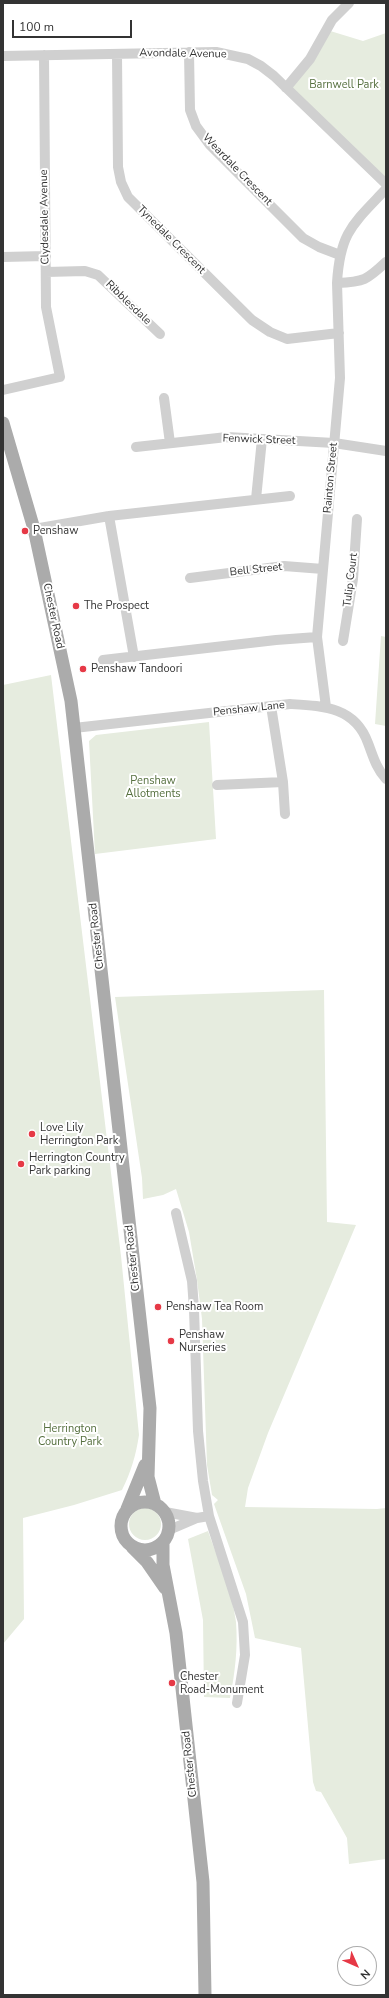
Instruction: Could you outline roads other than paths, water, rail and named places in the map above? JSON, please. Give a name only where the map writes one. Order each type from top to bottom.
[{"type":"main road","name":"Chester Road","points":[[3,423],[34,529],[71,702],[150,1408],[148,1456],[150,1486],[160,1508]]},
{"type":"main road","name":"Chester Road","points":[[127,1510],[148,1456]]},
{"type":"main road","points":[[163,1542],[152,1549],[141,1550],[132,1547],[124,1539],[121,1528],[121,1520],[127,1510],[142,1502],[160,1508],[169,1520],[169,1530],[163,1542],[163,1565],[167,1591]]},
{"type":"main road","name":"Chester Road","points":[[132,1547],[146,1562],[167,1591],[176,1633],[203,1882],[205,1995]]},
{"type":"street","points":[[286,88],[310,59],[332,20],[344,5]]},
{"type":"street","name":"Weardale Crescent","points":[[189,52],[190,110],[196,126],[210,145],[303,238],[319,247],[340,254]]},
{"type":"street","name":"Avondale Avenue","points":[[3,56],[216,52],[248,59],[261,66],[286,88],[386,184]]},
{"type":"street","name":"Tynedale Crescent","points":[[117,54],[118,167],[121,182],[128,197],[252,320],[270,332],[287,338],[339,333]]},
{"type":"street","name":"Clydesdale Avenue","points":[[3,390],[60,377],[46,308],[44,55]]},
{"type":"street","name":"Rainton Street","points":[[326,707],[317,637],[340,378],[337,283],[340,254],[349,230],[386,189]]},
{"type":"street","points":[[3,257],[46,256]]},
{"type":"street","points":[[337,283],[364,280],[386,262]]},
{"type":"street","name":"Ribblesdale","points":[[46,272],[85,271],[98,275],[160,334]]},
{"type":"street","points":[[164,398],[170,443]]},
{"type":"street","name":"Fenwick Street","points":[[136,447],[227,437],[334,443],[386,451]]},
{"type":"street","points":[[256,500],[262,439]]},
{"type":"street","points":[[34,529],[109,516],[290,496]]},
{"type":"street","points":[[109,516],[134,657]]},
{"type":"street","name":"Tulip Court","points":[[343,641],[353,579],[357,519]]},
{"type":"street","name":"Bell Street","points":[[190,578],[284,566],[323,574]]},
{"type":"street","points":[[103,660],[276,640],[317,637]]},
{"type":"street","name":"Penshaw Lane","points":[[74,728],[290,704],[326,707],[346,714],[356,721],[362,728],[377,767],[386,778]]},
{"type":"street","points":[[270,706],[283,782],[285,814]]},
{"type":"street","points":[[217,785],[283,782]]},
{"type":"street","points":[[176,1213],[192,1281],[196,1333],[199,1456],[209,1516],[243,1622],[245,1662],[237,1703]]},
{"type":"street","points":[[160,1508],[197,1518]]},
{"type":"street","points":[[169,1530],[197,1518],[209,1516]]},
{"type":"place","name":"Penshaw","points":[[25,531]]},
{"type":"place","name":"The Prospect","points":[[76,606]]},
{"type":"place","name":"Penshaw Tandoori","points":[[83,669]]},
{"type":"place","name":"Love Lily Herrington Park","points":[[32,1134]]},
{"type":"place","name":"Herrington Country Park parking","points":[[21,1164]]},
{"type":"place","name":"Penshaw Tea Room","points":[[158,1307]]},
{"type":"place","name":"Penshaw Nurseries","points":[[171,1341]]},
{"type":"place","name":"Chester Road-Monument","points":[[172,1683]]},
{"type":"park label","name":"Barnwell Park","points":[[344,85]]},
{"type":"park label","name":"Penshaw Allotments","points":[[153,787]]},
{"type":"park label","name":"Herrington Country Park","points":[[70,1435]]}]
